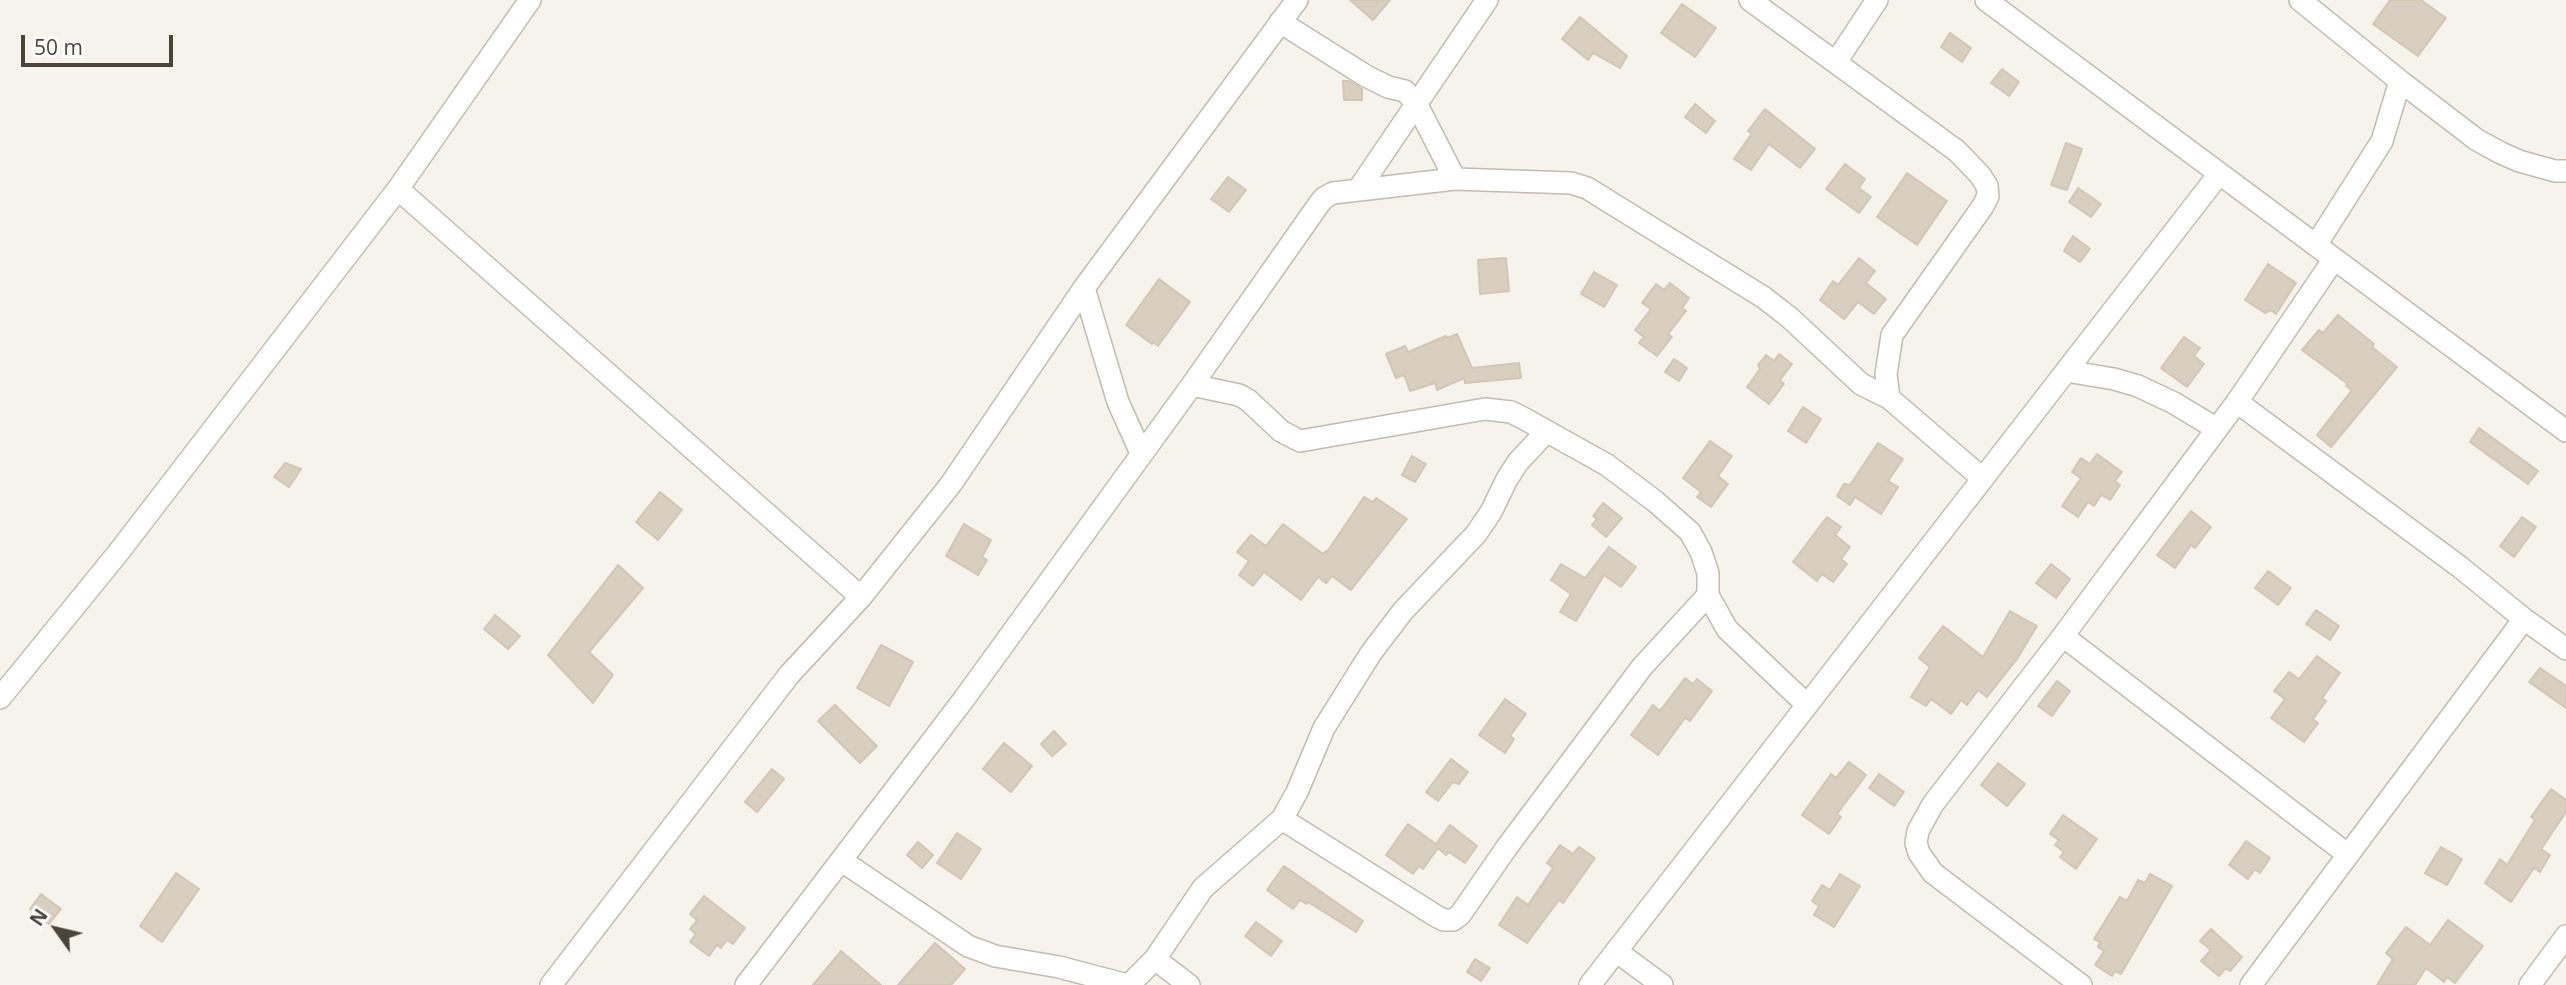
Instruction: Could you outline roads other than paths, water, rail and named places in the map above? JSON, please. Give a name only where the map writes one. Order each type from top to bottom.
[{"type":"street","points":[[0,698],[118,553],[398,189],[530,0]]},
{"type":"street","points":[[551,985],[789,675],[861,597],[951,484],[1084,288],[1297,0]]},
{"type":"street","points":[[1358,190],[1487,0]]},
{"type":"street","points":[[1750,0],[1957,151],[1980,174],[1987,186],[1988,196],[1983,206],[1892,335],[1885,374],[1889,398]]},
{"type":"street","points":[[1836,62],[1877,0]]},
{"type":"street","points":[[1986,0],[2566,431]]},
{"type":"street","points":[[2300,0],[2325,8],[2400,81],[2477,140],[2501,153],[2540,167],[2566,171]]},
{"type":"street","points":[[1280,22],[1366,76],[1405,91],[1416,103],[1455,179]]},
{"type":"street","points":[[2316,245],[2379,148],[2400,81]]},
{"type":"street","points":[[1590,985],[2219,174]]},
{"type":"street","points":[[746,985],[972,688],[1324,198],[1333,193],[1455,179],[1571,183],[1587,188],[1763,297],[1789,317],[1861,384],[1889,398],[1982,478]]},
{"type":"street","points":[[398,189],[861,597]]},
{"type":"street","points":[[2081,985],[1933,873],[1925,864],[1916,843],[1922,820],[2237,402],[2334,259]]},
{"type":"street","points":[[1084,288],[1118,402],[1141,453]]},
{"type":"street","points":[[2066,371],[2138,386],[2174,403],[2217,429]]},
{"type":"street","points":[[1192,385],[1248,400],[1281,431],[1300,441],[1485,408],[1511,412],[1570,442],[1607,465],[1690,532],[1708,573],[1708,595],[1727,629],[1806,704]]},
{"type":"street","points":[[2237,402],[2566,649]]},
{"type":"street","points":[[842,861],[968,946],[995,956],[1048,965],[1128,985],[1155,959],[1203,888],[1282,820],[1324,728],[1371,653],[1404,611],[1476,534],[1518,462],[1546,432]]},
{"type":"street","points":[[1282,820],[1436,916],[1453,920],[1460,915],[1507,847],[1642,667],[1708,595]]},
{"type":"street","points":[[2251,985],[2524,619]]},
{"type":"street","points":[[2063,636],[2347,855]]},
{"type":"street","points":[[2530,985],[2566,936]]},
{"type":"street","points":[[1616,951],[1662,985]]},
{"type":"street","points":[[1155,959],[1189,985]]}]
